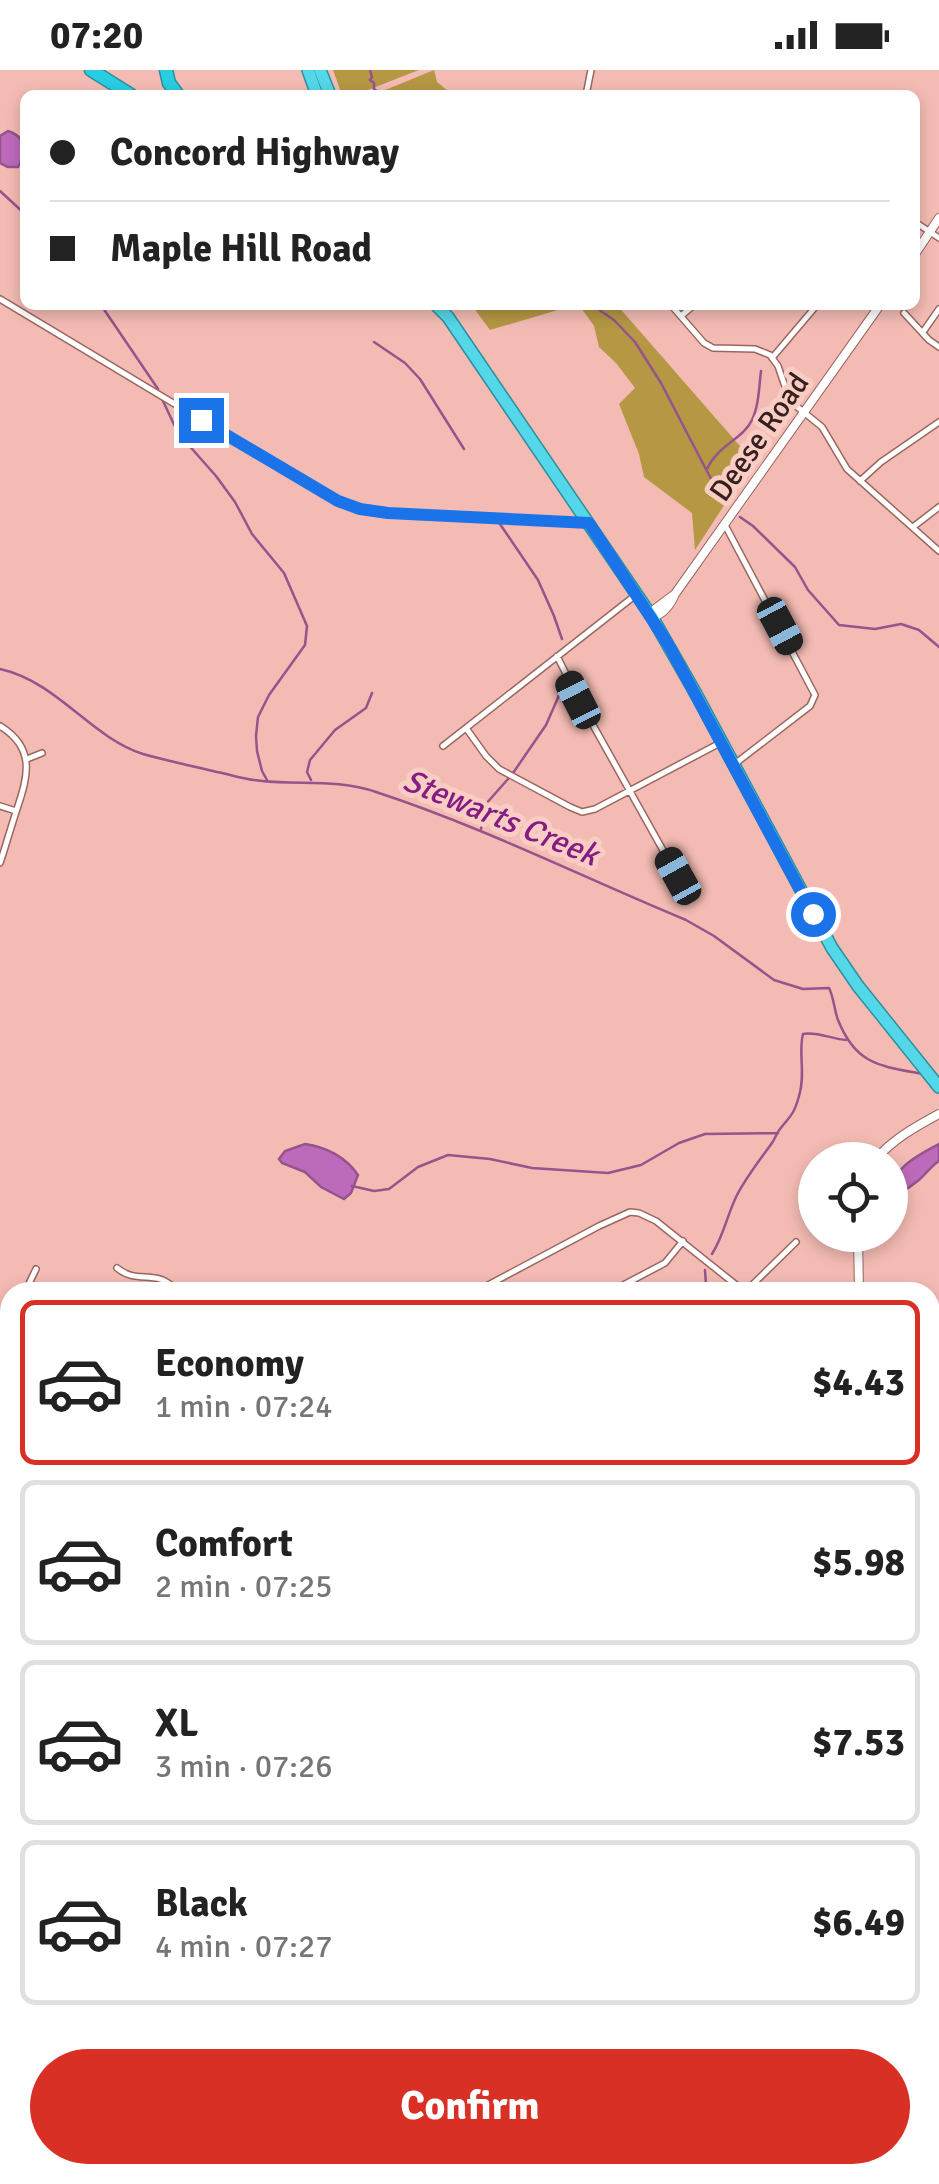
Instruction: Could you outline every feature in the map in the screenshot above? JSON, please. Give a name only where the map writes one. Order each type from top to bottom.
[{"type":"highway","points":[[92,70],[123,90]]},
{"type":"highway","points":[[448,311],[652,617],[832,948],[939,1086]]},
{"type":"street","points":[[920,247],[939,218]]},
{"type":"street","points":[[920,226],[939,238]]},
{"type":"street","points":[[0,298],[350,506],[388,513],[589,523]]},
{"type":"street","points":[[922,332],[939,309]]},
{"type":"street","points":[[676,310],[704,343],[714,348],[755,349],[772,358],[790,400],[822,427],[847,469],[939,550]]},
{"type":"street","points":[[681,316],[688,310]]},
{"type":"street","points":[[772,358],[813,310]]},
{"type":"street","name":"Deese Road","points":[[652,617],[659,616],[672,601],[876,310]]},
{"type":"street","points":[[904,313],[939,347]]},
{"type":"street","points":[[860,480],[939,422]]},
{"type":"street","points":[[913,527],[939,507]]},
{"type":"street","points":[[724,525],[815,695],[810,706],[733,765]]},
{"type":"street","points":[[443,746],[637,594]]},
{"type":"street","points":[[556,656],[688,895]]},
{"type":"street","points":[[0,726],[14,737],[27,759],[24,787],[0,862]]},
{"type":"street","points":[[466,728],[499,769],[586,812],[721,742]]},
{"type":"street","points":[[27,759],[42,753]]},
{"type":"street","points":[[0,806],[16,811]]},
{"type":"street","points":[[895,1142],[939,1114]]},
{"type":"street","points":[[494,1282],[630,1212],[656,1220],[733,1282]]},
{"type":"street","points":[[629,1282],[665,1263],[683,1240]]},
{"type":"street","points":[[755,1282],[796,1242]]},
{"type":"street","points":[[858,1252],[858,1282]]},
{"type":"street","points":[[117,1268],[128,1276],[167,1282]]},
{"type":"street","points":[[30,1282],[36,1270]]},
{"type":"shaded area","points":[[333,70],[419,70],[368,90],[340,90]]},
{"type":"shaded area","points":[[434,70],[437,82],[447,90],[385,90]]},
{"type":"shaded area","points":[[8,131],[18,137],[18,167],[0,163],[0,136]]},
{"type":"shaded area","points":[[476,310],[558,310],[490,330]]},
{"type":"shaded area","points":[[583,310],[621,310],[753,461],[695,550],[692,513],[644,477],[619,404],[635,388],[599,347],[594,326]]},
{"type":"shaded area","points":[[305,1144],[335,1154],[358,1175],[351,1193],[344,1199],[279,1159],[285,1151]]},
{"type":"shaded area","points":[[939,1144],[939,1161],[908,1188],[908,1164]]},
{"type":"waterway","points":[[370,70],[375,90]]},
{"type":"waterway","points":[[0,191],[20,209]]},
{"type":"waterway","points":[[104,310],[158,389]]},
{"type":"waterway","points":[[599,310],[635,342],[726,503]]},
{"type":"waterway","points":[[374,342],[405,363],[420,379],[464,449]]},
{"type":"waterway","points":[[707,469],[752,420],[761,371]]},
{"type":"waterway","points":[[163,401],[178,433],[216,476],[252,534],[284,573],[307,626],[305,645],[258,717],[257,751],[267,780]]},
{"type":"waterway","points":[[740,517],[795,567],[808,590],[839,625],[875,629],[901,624],[919,630],[939,647]]},
{"type":"waterway","points":[[500,524],[538,580],[562,639]]},
{"type":"waterway","name":"Stewarts Creek","points":[[0,669],[39,685],[106,735],[143,754],[251,780],[334,784],[376,792],[494,837],[686,920],[774,980],[803,989],[829,988],[845,1035],[861,1055],[882,1065],[923,1074]]},
{"type":"waterway","points":[[513,773],[546,725],[564,684]]},
{"type":"waterway","points":[[311,780],[307,772],[310,760],[335,730],[366,708],[372,693]]},
{"type":"waterway","points":[[481,829],[485,805],[508,779]]},
{"type":"waterway","points":[[712,1254],[741,1188],[795,1107],[802,1080],[803,1034],[846,1040]]},
{"type":"waterway","points":[[352,1186],[374,1191],[389,1189],[418,1167],[448,1155],[532,1168],[608,1173],[641,1165],[679,1143],[705,1134],[778,1133]]},
{"type":"waterway","points":[[705,1270],[706,1282]]},
{"type":"route","points":[[201,420],[326,495],[360,509],[589,523],[668,644],[813,914]]}]
